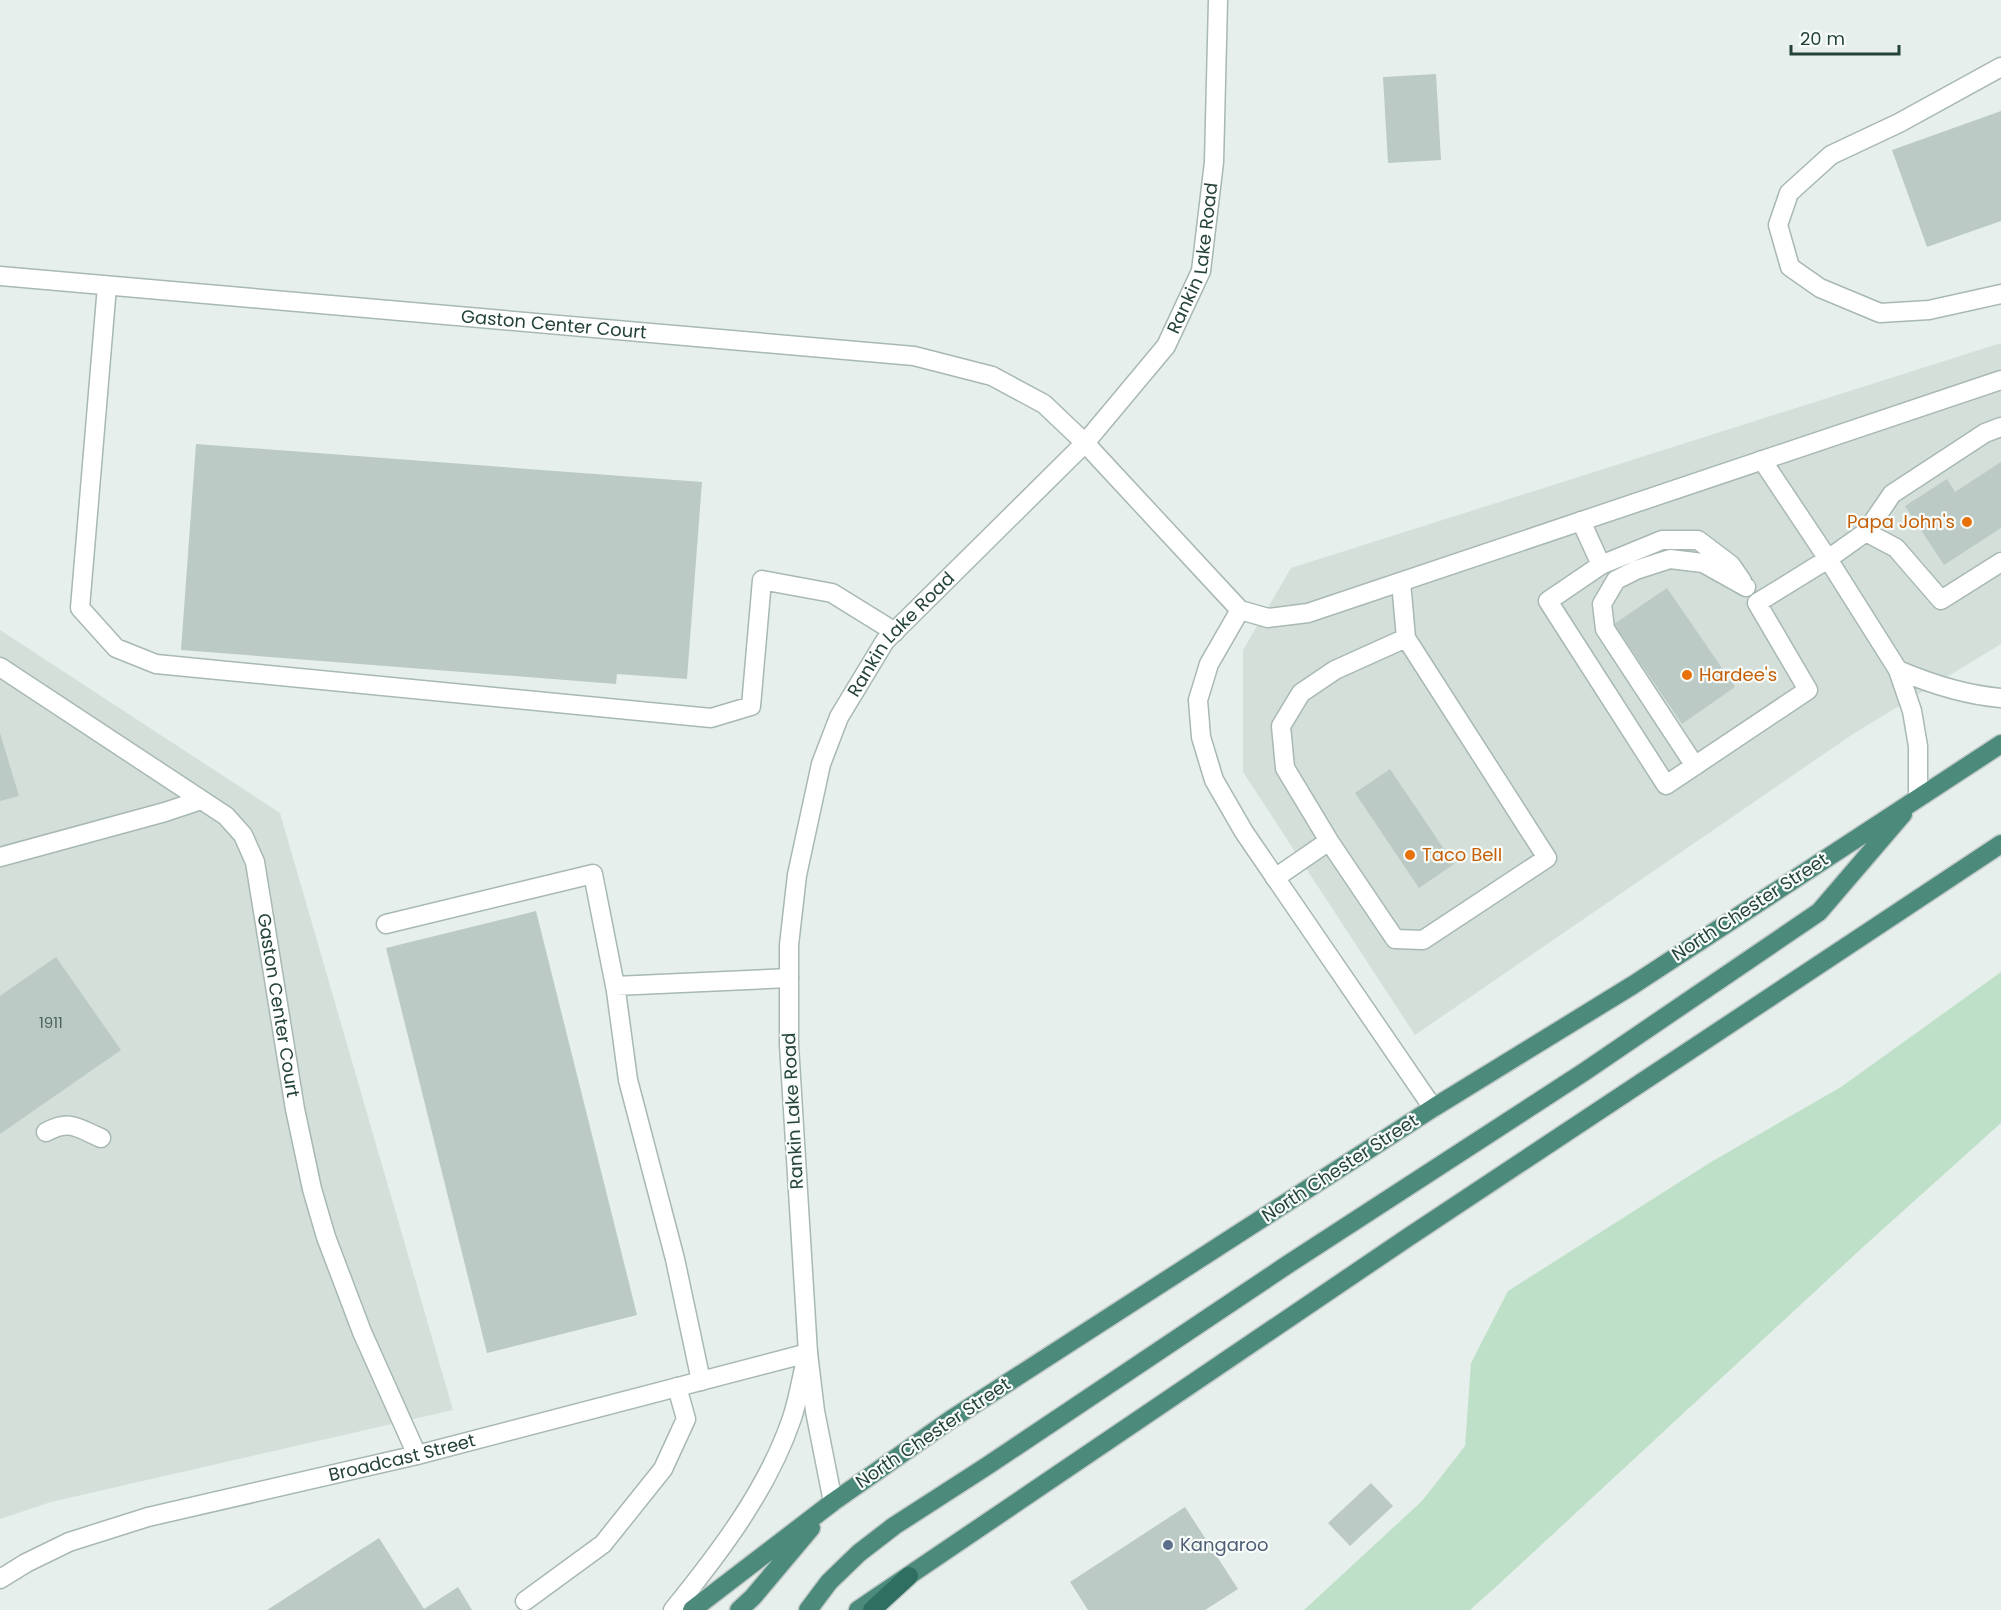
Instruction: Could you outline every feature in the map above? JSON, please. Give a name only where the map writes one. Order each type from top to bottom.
[{"type":"highway","name":"North Chester Street","points":[[692,1610],[833,1502],[950,1420],[1433,1108],[1633,984],[2001,744]]},
{"type":"highway","points":[[808,1610],[859,1553],[894,1526],[1584,1072],[1819,912],[1918,797]]},
{"type":"highway","points":[[858,1610],[1388,1251],[2001,844]]},
{"type":"highway","points":[[739,1610],[753,1597],[833,1502]]},
{"type":"highway","points":[[872,1610],[909,1576]]},
{"type":"street","name":"Rankin Lake Road","points":[[833,1502],[815,1411],[808,1353],[789,1045],[789,945],[797,875],[821,764],[839,717],[885,641],[1085,443],[1166,346],[1201,271],[1214,162],[1218,0]]},
{"type":"street","points":[[2001,67],[1899,123],[1831,155],[1789,193],[1778,225],[1790,267],[1820,288],[1880,314],[1929,310],[2001,294]]},
{"type":"street","name":"Gaston Center Court","points":[[0,276],[914,356],[992,376],[1044,404],[1085,443],[1240,610]]},
{"type":"street","points":[[107,286],[80,608],[116,648],[156,664],[711,718],[751,706],[762,580],[832,593],[895,632]]},
{"type":"street","points":[[1433,1108],[1244,832],[1214,780],[1201,737],[1198,700],[1209,664],[1240,610],[1268,618],[1308,613],[2001,380]]},
{"type":"street","points":[[1757,603],[1828,559],[1866,532],[1892,494],[1985,433],[2001,427]]},
{"type":"street","points":[[1762,460],[1898,670],[1912,711],[1918,746],[1918,797]]},
{"type":"street","points":[[1581,521],[1601,565]]},
{"type":"street","points":[[1866,532],[1896,548],[1941,600],[2001,562]]},
{"type":"street","points":[[1662,540],[1698,540],[1731,565],[1746,587],[1808,690],[1666,785],[1548,601],[1601,565],[1662,540]]},
{"type":"street","points":[[1695,766],[1605,629],[1602,604],[1616,580],[1636,570],[1670,559],[1703,563],[1746,587]]},
{"type":"street","points":[[1401,582],[1406,638],[1547,858],[1423,940],[1395,939],[1329,841],[1285,768],[1281,726],[1301,693],[1335,670],[1406,638]]},
{"type":"street","name":"Gaston Center Court","points":[[0,667],[226,816],[243,835],[255,861],[295,1109],[312,1189],[326,1237],[363,1332],[417,1455]]},
{"type":"street","points":[[1898,670],[1930,683],[1983,697],[2001,698]]},
{"type":"street","points":[[0,857],[201,800]]},
{"type":"street","points":[[1275,878],[1329,841]]},
{"type":"street","points":[[386,924],[593,874],[615,986],[628,1080],[675,1259],[701,1381]]},
{"type":"street","points":[[615,986],[789,978]]},
{"type":"street","points":[[46,1132],[59,1125],[69,1125],[101,1138]]},
{"type":"street","name":"Rankin Lake Road","points":[[673,1610],[718,1553],[767,1475],[792,1418],[808,1353]]},
{"type":"street","name":"Broadcast Street","points":[[0,1579],[26,1563],[69,1542],[147,1517],[417,1455],[808,1353]]},
{"type":"street","points":[[523,1607],[603,1544],[663,1469],[686,1419],[677,1387]]},
{"type":"shaded area","points":[[2001,343],[2001,644],[1853,734],[1415,1035],[1243,772],[1243,650],[1291,568]]},
{"type":"shaded area","points":[[0,630],[280,813],[453,1410],[51,1502],[0,1519]]},
{"type":"green space","points":[[2001,972],[2001,1123],[1863,1247],[1498,1585],[1470,1610],[1304,1610],[1422,1501],[1465,1446],[1471,1363],[1508,1291],[1711,1162],[1841,1087]]},
{"type":"building","points":[[1436,74],[1441,160],[1388,163],[1383,77]]},
{"type":"building","points":[[2001,111],[2001,221],[1927,247],[1892,150]]},
{"type":"building","points":[[196,444],[702,482],[687,679],[617,674],[616,684],[181,650]]},
{"type":"building","points":[[2001,462],[2001,528],[1944,565],[1905,506],[1947,479],[1955,492]]},
{"type":"building","points":[[1667,588],[1735,687],[1682,724],[1614,624]]},
{"type":"building","points":[[0,733],[19,796],[0,801]]},
{"type":"building","points":[[1390,769],[1454,864],[1419,888],[1355,793]]},
{"type":"building","points":[[536,911],[637,1315],[487,1353],[386,948]]},
{"type":"building","points":[[56,957],[121,1050],[0,1134],[0,996]]},
{"type":"building","points":[[1371,1483],[1393,1506],[1350,1546],[1328,1523]]},
{"type":"building","name":"Kangaroo","points":[[1185,1507],[1238,1589],[1205,1610],[1088,1610],[1070,1582]]},
{"type":"building","points":[[379,1538],[424,1609],[458,1587],[472,1610],[267,1610]]},
{"type":"place","name":"Papa John's","points":[[1967,522]]},
{"type":"place","name":"Hardee's","points":[[1687,675]]},
{"type":"place","name":"Taco Bell","points":[[1410,855]]},
{"type":"place","name":"Kangaroo","points":[[1168,1545]]}]
